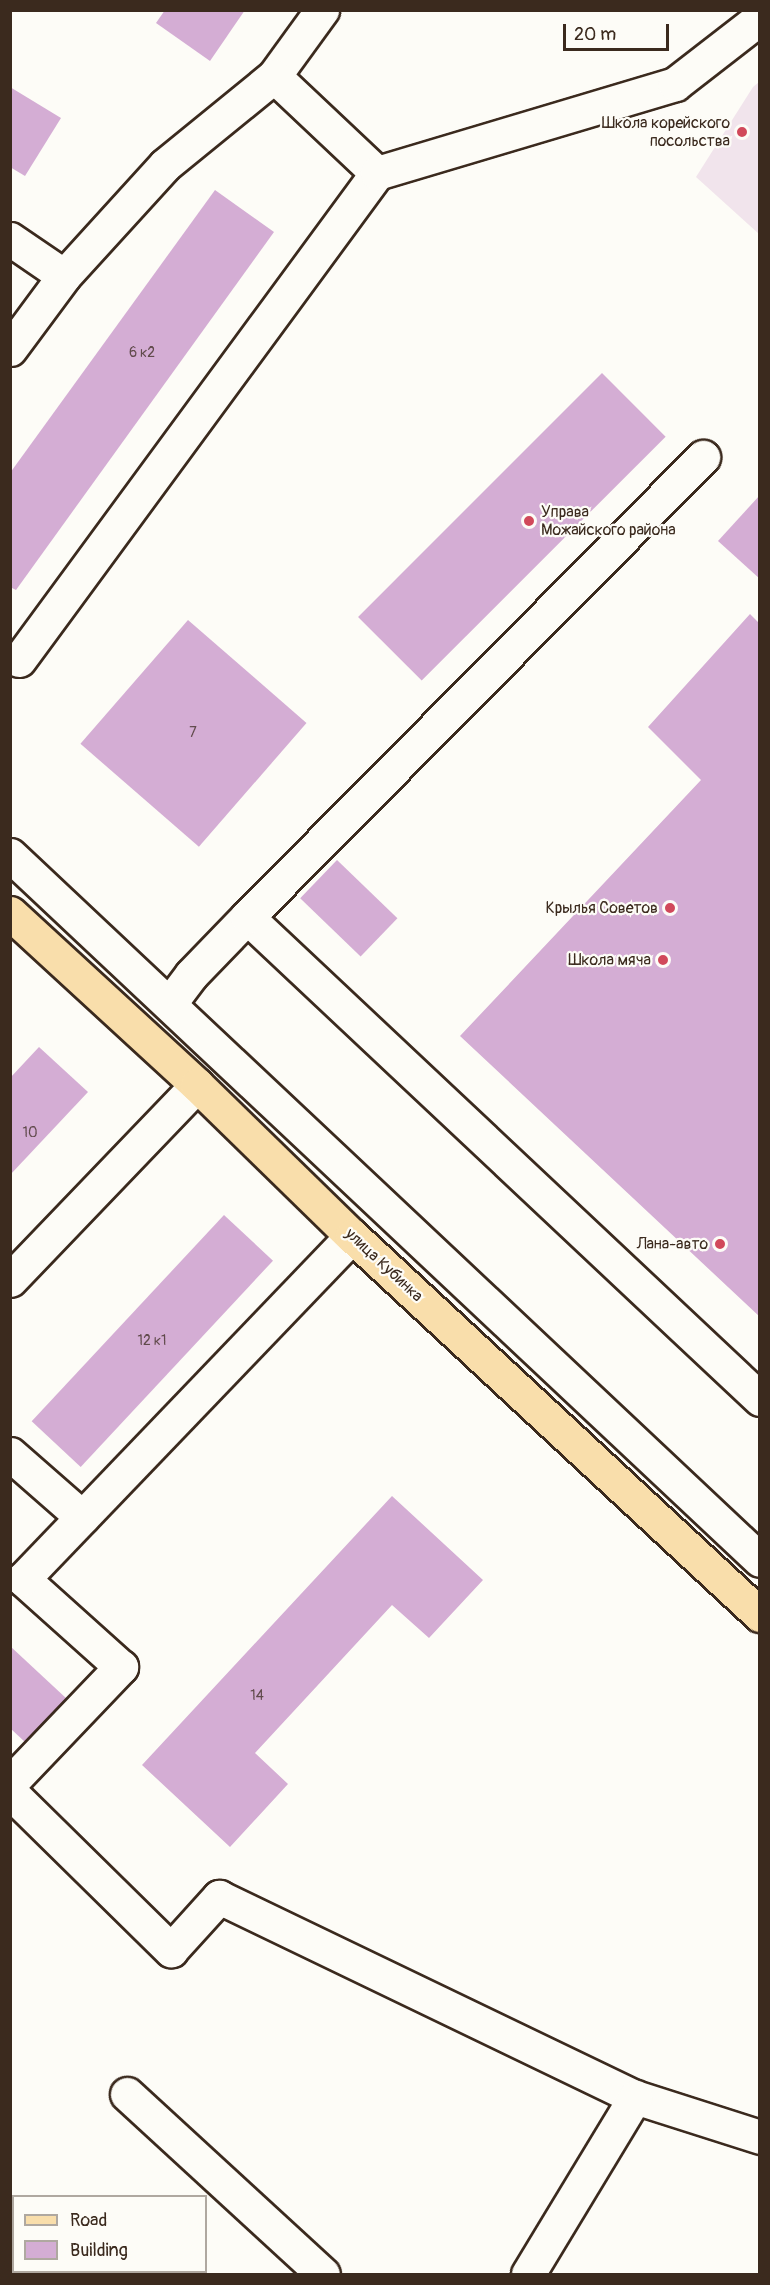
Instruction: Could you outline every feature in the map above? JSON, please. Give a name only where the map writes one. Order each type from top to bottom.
[{"type":"main road","name":"улица Кубинка","points":[[10,913],[197,1085],[352,1236],[759,1616]]},
{"type":"street","points":[[10,349],[64,276],[165,165],[274,76],[322,10]]},
{"type":"street","points":[[19,660],[377,173],[675,84],[759,18]]},
{"type":"street","points":[[274,76],[377,173]]},
{"type":"street","points":[[10,238],[64,276]]},
{"type":"street","points":[[170,1003],[191,975],[247,917],[703,457]]},
{"type":"street","points":[[10,855],[170,1003],[759,1560]]},
{"type":"street","points":[[247,917],[759,1399]]},
{"type":"street","points":[[10,1280],[197,1085]]},
{"type":"street","points":[[17,1767],[122,1667],[24,1579],[352,1236]]},
{"type":"street","points":[[10,1454],[82,1517]]},
{"type":"street","points":[[10,1792],[171,1950],[219,1897],[635,2097],[759,2137]]},
{"type":"street","points":[[127,2094],[323,2274]]},
{"type":"street","points":[[528,2274],[635,2097]]},
{"type":"shaded area","name":"Школа корейского посольства","points":[[759,82],[759,234],[696,177],[753,87]]},
{"type":"building","points":[[165,10],[245,10],[210,61],[156,23]]},
{"type":"building","points":[[10,87],[61,118],[25,176],[10,167]]},
{"type":"building","points":[[215,190],[274,232],[16,590],[10,587],[10,473]]},
{"type":"building","points":[[602,373],[666,437],[422,681],[358,617]]},
{"type":"building","points":[[760,495],[760,579],[718,541]]},
{"type":"building","name":"Крылья Советов","points":[[750,614],[760,624],[760,1317],[460,1036],[701,780],[648,727]]},
{"type":"building","points":[[188,620],[306,723],[199,847],[80,744]]},
{"type":"building","points":[[337,860],[397,918],[361,956],[300,898]]},
{"type":"building","points":[[39,1047],[88,1092],[10,1175],[10,1078]]},
{"type":"building","points":[[224,1215],[273,1261],[81,1467],[32,1421]]},
{"type":"building","points":[[392,1496],[483,1580],[429,1638],[392,1605],[255,1753],[288,1784],[230,1847],[142,1765]]},
{"type":"building","points":[[10,1646],[67,1699],[26,1743],[10,1728]]},
{"type":"place","name":"Школа корейского посольства","points":[[742,132]]},
{"type":"place","name":"Управа Можайского района","points":[[529,521]]},
{"type":"place","name":"Крылья Советов","points":[[670,908]]},
{"type":"place","name":"Школа мяча","points":[[663,960]]},
{"type":"place","name":"Лана-авто","points":[[720,1244]]}]
